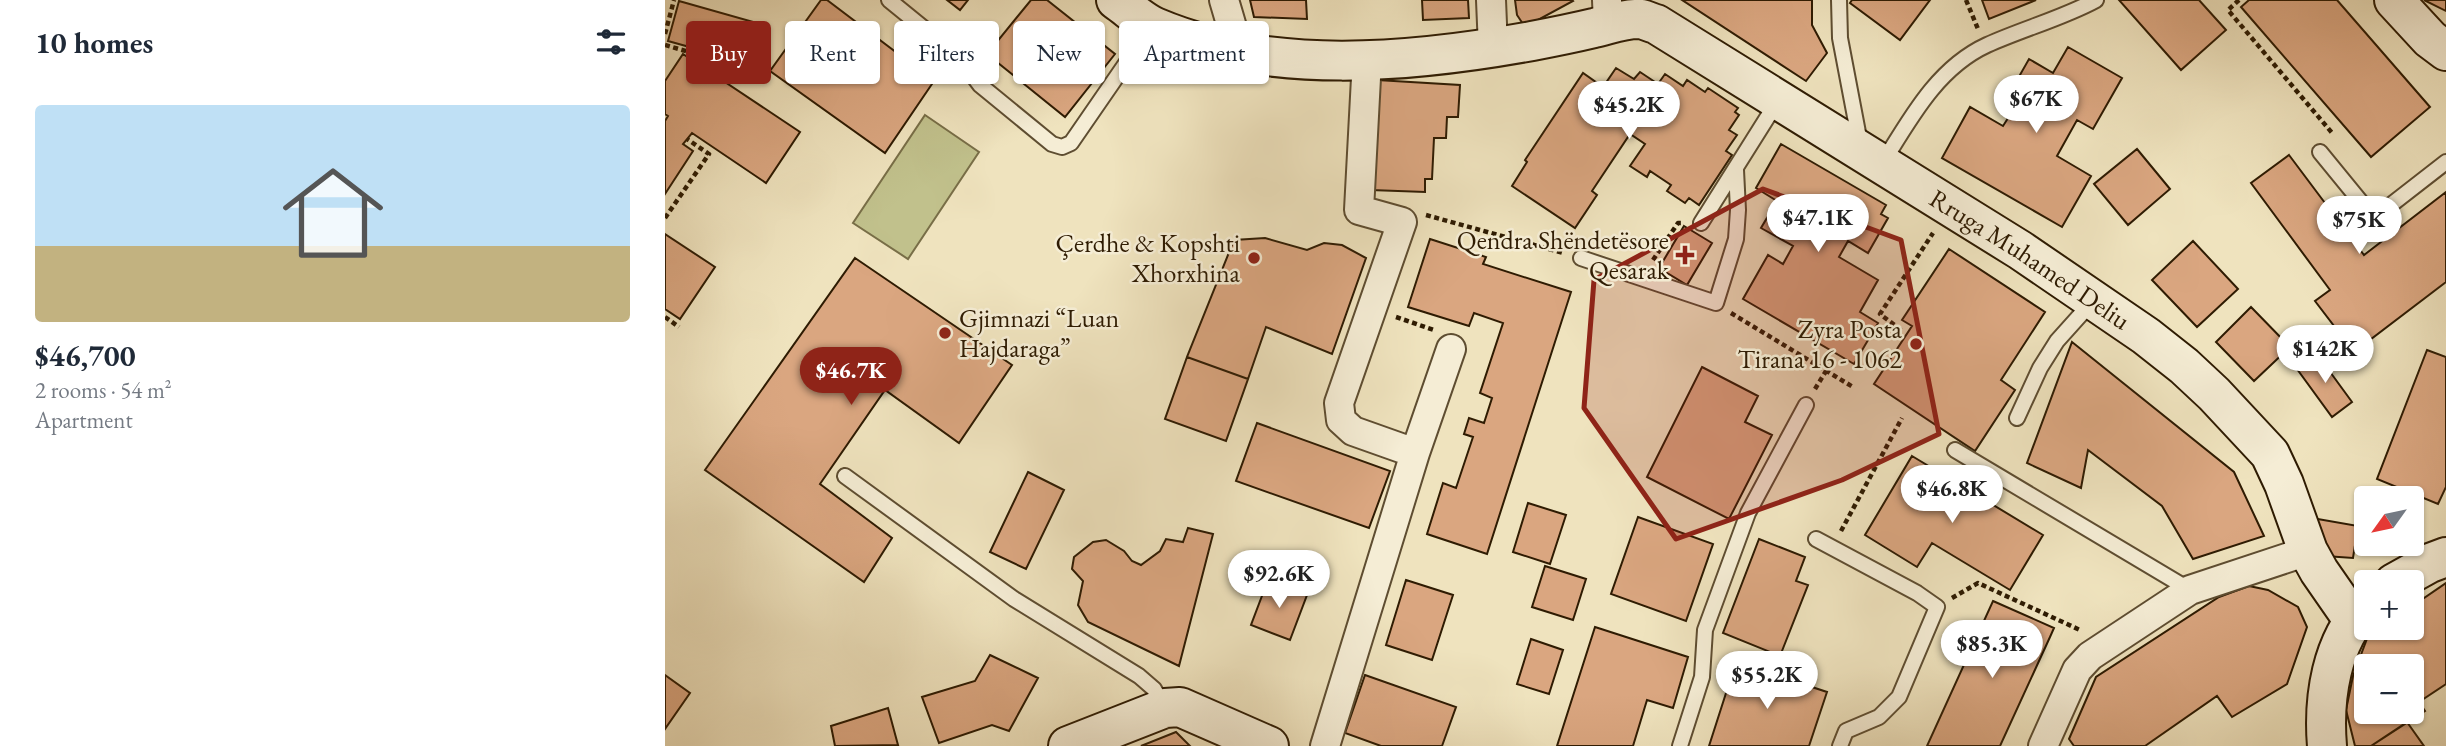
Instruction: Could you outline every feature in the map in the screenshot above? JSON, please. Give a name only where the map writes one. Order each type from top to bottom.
[{"type":"street","name":"Rruga Muhamed Deliu","points":[[1116,0],[1145,21]]},
{"type":"street","points":[[1224,0],[1230,21]]},
{"type":"street","points":[[1491,0],[1493,48]]},
{"type":"street","points":[[2394,0],[2430,39],[2446,51]]},
{"type":"street","name":"Rruga Muhamed Deliu","points":[[1269,56],[1367,59],[1450,55],[1493,48],[1607,12],[1656,24],[2020,250],[2184,366],[2258,440],[2277,467],[2308,551],[2319,571],[2354,607]]},
{"type":"street","points":[[1367,59],[1359,211],[1402,222],[1339,403],[1341,420],[1353,432],[1415,453]]},
{"type":"street","points":[[1325,746],[1415,453],[1444,340]]},
{"type":"street","points":[[2043,746],[2077,670],[2090,656],[2190,590],[2308,551]]},
{"type":"street","points":[[2417,570],[2446,557]]},
{"type":"street","points":[[2327,746],[2327,696],[2335,662],[2354,625]]},
{"type":"street","points":[[1068,746],[1165,708],[1180,707],[1269,746]]},
{"type":"lane","points":[[889,0],[959,57],[981,85],[1052,144],[1062,147],[1071,143],[1119,74]]},
{"type":"lane","points":[[1839,0],[1840,38],[1872,158]]},
{"type":"lane","points":[[1872,158],[1937,83],[1961,62],[1985,46],[2096,0]]},
{"type":"lane","points":[[1701,222],[1778,101]]},
{"type":"lane","points":[[2320,152],[2374,218],[2446,162]]},
{"type":"lane","points":[[1581,258],[1716,303],[1736,239],[1736,170]]},
{"type":"lane","points":[[2017,418],[2040,368],[2057,341],[2093,301]]},
{"type":"lane","points":[[1680,746],[1702,677],[1705,630],[1748,513],[1806,405]]},
{"type":"lane","points":[[1955,450],[2190,590]]},
{"type":"lane","points":[[845,476],[1014,599],[1139,676],[1154,689],[1165,708]]},
{"type":"lane","points":[[1816,539],[1917,593],[1937,607],[1899,697],[1879,717],[1846,732],[1840,746]]},
{"type":"path","points":[[665,34],[674,0]]},
{"type":"path","points":[[1966,0],[1974,20]]},
{"type":"path","points":[[2239,0],[2228,10],[2339,141]]},
{"type":"path","points":[[665,45],[686,51]]},
{"type":"path","points":[[665,218],[709,154],[687,139]]},
{"type":"path","points":[[1902,330],[1880,314],[1951,206]]},
{"type":"path","points":[[1402,222],[1405,209],[1581,258]]},
{"type":"path","points":[[1641,278],[1678,223],[1701,222]]},
{"type":"path","points":[[1716,303],[1853,387]]},
{"type":"path","points":[[1388,314],[1444,340]]},
{"type":"path","points":[[665,317],[679,327]]},
{"type":"path","points":[[1840,533],[1902,418]]},
{"type":"path","points":[[1954,597],[1978,583],[2056,618]]},
{"type":"highlighted area","points":[[1763,189],[1901,240],[1939,434],[1842,480],[1676,539],[1584,408],[1594,280]]},
{"type":"green space","points":[[925,115],[979,152],[908,259],[853,223]]},
{"type":"building","points":[[821,0],[827,0],[855,21],[806,21]]},
{"type":"building","points":[[947,0],[968,0],[960,10]]},
{"type":"building","points":[[1031,0],[1047,0],[1073,21],[1014,21]]},
{"type":"building","points":[[1250,0],[1306,0],[1307,19],[1254,17]]},
{"type":"building","points":[[1422,0],[1468,0],[1469,18],[1423,20]]},
{"type":"building","points":[[1515,0],[1573,1],[1525,27],[1517,15]]},
{"type":"building","points":[[1682,0],[1812,0],[1812,25],[1827,53],[1806,81]]},
{"type":"building","points":[[1852,0],[1930,0],[1900,40],[1850,3]]},
{"type":"building","points":[[1982,0],[2036,0],[1989,19]]},
{"type":"building","points":[[2119,0],[2199,0],[2226,30],[2181,70]]},
{"type":"building","points":[[2249,0],[2337,0],[2430,107],[2371,157],[2241,7]]},
{"type":"building","points":[[2424,0],[2446,0],[2446,11]]},
{"type":"building","points":[[679,1],[750,21],[686,21],[686,46],[668,41]]},
{"type":"building","points":[[1013,22],[1013,75],[999,64],[999,39]]},
{"type":"building","points":[[880,40],[894,51],[894,84],[932,84],[885,153],[788,84],[880,84]]},
{"type":"building","points":[[1105,46],[1115,54],[1105,67]]},
{"type":"building","points":[[2068,47],[2122,78],[2093,129],[2077,120],[2057,156],[2091,176],[2062,227],[1942,158],[1970,107],[2003,126],[2010,115],[2000,110],[2029,59],[2053,73]]},
{"type":"building","points":[[785,50],[785,82],[771,70]]},
{"type":"building","points":[[683,54],[686,56],[686,84],[728,84],[800,132],[766,183],[692,133],[683,144],[693,151],[665,194],[665,121],[668,116],[665,114],[665,81]]},
{"type":"building","points":[[1616,68],[1634,79],[1640,72],[1658,84],[1665,74],[1683,86],[1687,80],[1705,92],[1708,88],[1738,108],[1735,112],[1739,115],[1729,130],[1737,135],[1726,151],[1732,155],[1699,205],[1689,198],[1685,203],[1667,191],[1671,185],[1650,171],[1647,177],[1630,166],[1645,144],[1630,134],[1592,191],[1597,195],[1575,228],[1512,186],[1527,162],[1525,160],[1583,73],[1603,87]]},
{"type":"building","points":[[1377,80],[1460,85],[1458,117],[1447,117],[1446,138],[1434,138],[1432,179],[1425,179],[1425,192],[1371,190]]},
{"type":"building","points":[[1024,84],[1091,84],[1065,117]]},
{"type":"building","points":[[1781,144],[1886,205],[1881,214],[1888,218],[1868,253],[1848,241],[1839,257],[1878,280],[1860,312],[1878,323],[1854,364],[1743,299],[1768,255],[1783,264],[1793,246],[1761,228],[1777,201],[1756,188]]},
{"type":"building","points":[[2137,149],[2170,189],[2128,225],[2094,184]]},
{"type":"building","points":[[2289,155],[2364,255],[2446,192],[2446,282],[2354,352],[2315,301],[2330,290],[2251,183]]},
{"type":"building","name":"Qendra Shëndetësore Qesarak","points":[[1684,226],[1712,243],[1687,285],[1659,268]]},
{"type":"building","points":[[665,234],[715,267],[680,319],[665,309]]},
{"type":"building","points":[[1265,238],[1307,250],[1324,243],[1342,245],[1366,258],[1332,354],[1266,327],[1248,379],[1187,357],[1234,240]]},
{"type":"building","points":[[1430,239],[1486,257],[1483,264],[1571,292],[1487,554],[1427,534],[1443,483],[1456,488],[1473,437],[1464,434],[1469,418],[1484,423],[1492,398],[1480,393],[1503,323],[1474,313],[1469,326],[1408,307]]},
{"type":"building","points":[[2193,241],[2238,289],[2197,327],[2152,280]]},
{"type":"building","points":[[1949,249],[2045,312],[2001,380],[2015,390],[1975,451],[1874,384],[1912,326],[1902,320]]},
{"type":"building","points":[[855,258],[1012,365],[959,443],[885,390],[820,484],[892,538],[864,582],[705,470]]},
{"type":"building","points":[[2251,307],[2290,347],[2254,381],[2216,342]]},
{"type":"building","points":[[2072,342],[2234,472],[2264,536],[2193,559],[2162,506],[2088,450],[2081,488],[2027,463]]},
{"type":"building","points":[[2427,350],[2446,357],[2446,487],[2438,504],[2424,498],[2424,486],[2394,486],[2377,479]]},
{"type":"building","points":[[2317,354],[2352,402],[2332,417],[2297,369]]},
{"type":"building","points":[[1187,357],[1248,379],[1226,441],[1165,419]]},
{"type":"building","points":[[1702,367],[1758,396],[1745,422],[1772,435],[1729,519],[1647,477]]},
{"type":"building","points":[[1257,423],[1390,471],[1369,528],[1236,481]]},
{"type":"building","points":[[1912,456],[2043,535],[2010,590],[1932,543],[1917,567],[1865,535]]},
{"type":"building","points":[[1028,472],[1064,490],[1026,569],[990,552]]},
{"type":"building","points":[[1528,503],[1566,515],[1550,564],[1513,552]]},
{"type":"building","points":[[1638,517],[1713,544],[1686,621],[1611,594]]},
{"type":"building","points":[[2312,518],[2354,525],[2353,558],[2325,556]]},
{"type":"building","points":[[1188,528],[1213,534],[1179,666],[1088,622],[1078,605],[1083,581],[1072,569],[1074,557],[1093,542],[1106,540],[1141,565],[1160,551],[1166,539],[1183,542]]},
{"type":"building","points":[[1759,539],[1805,557],[1796,581],[1808,585],[1780,656],[1723,633]]},
{"type":"building","points":[[1545,566],[1586,579],[1573,620],[1532,607]]},
{"type":"building","points":[[1268,580],[1307,595],[1290,640],[1251,625]]},
{"type":"building","points":[[1406,580],[1453,595],[1432,660],[1386,645]]},
{"type":"building","points":[[2446,583],[2446,684],[2424,699],[2424,654],[2361,654],[2366,640],[2424,640],[2424,598]]},
{"type":"building","points":[[2249,586],[2268,590],[2298,607],[2307,627],[2287,684],[2232,717],[2217,696],[2145,746],[2074,746],[2069,739],[2096,677],[2219,597]]},
{"type":"building","points":[[1993,601],[2054,628],[2050,637],[2000,746],[1927,746]]},
{"type":"building","points":[[1595,627],[1688,657],[1673,708],[1647,700],[1633,746],[1557,746]]},
{"type":"building","points":[[1531,639],[1563,650],[1549,694],[1517,684]]},
{"type":"building","points":[[990,655],[1038,678],[1009,731],[992,725],[939,743],[922,697],[975,681]]},
{"type":"building","points":[[1736,662],[1827,692],[1809,746],[1709,746]]},
{"type":"building","points":[[2354,673],[2354,724],[2405,724],[2371,746],[2355,746],[2346,710]]},
{"type":"building","points":[[665,675],[690,693],[665,729]]},
{"type":"building","points":[[1365,675],[1456,707],[1442,746],[1381,746],[1345,733]]},
{"type":"building","points":[[888,708],[898,745],[835,746],[831,726]]},
{"type":"building","points":[[2404,724],[2408,724],[2424,746],[2371,746]]},
{"type":"building","points":[[1176,732],[1190,746],[1141,746]]},
{"type":"place","name":"Qendra Shëndetësore Qesarak","points":[[1685,255]]},
{"type":"place","name":"Çerdhe & Kopshti Xhorxhina","points":[[1254,258]]},
{"type":"place","name":"Gjimnazi “Luan Hajdaraga”","points":[[945,333]]},
{"type":"place","name":"Zyra Posta Tirana 16 - 1062","points":[[1916,344]]}]
